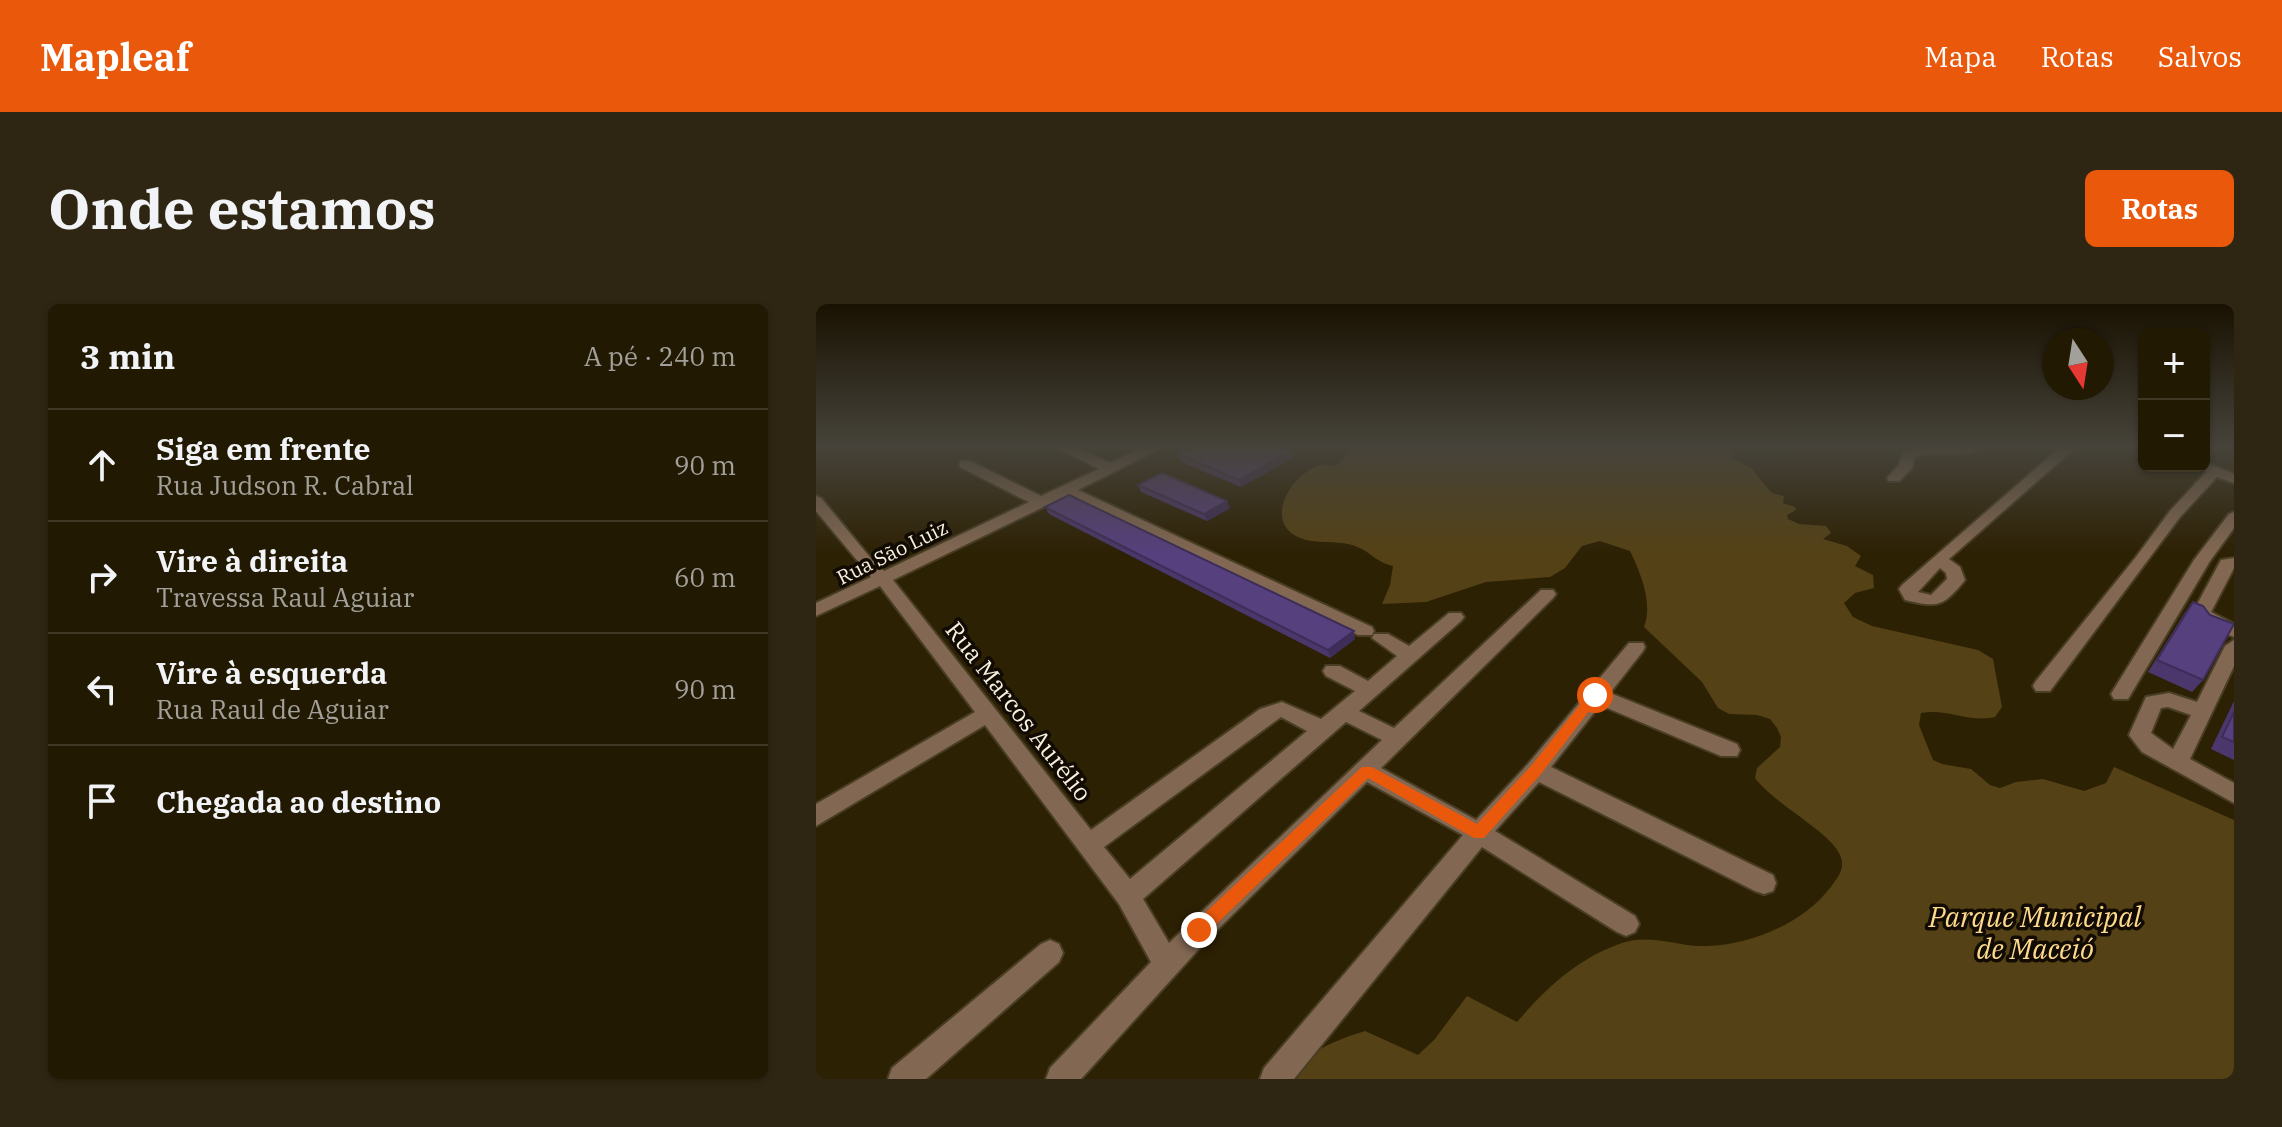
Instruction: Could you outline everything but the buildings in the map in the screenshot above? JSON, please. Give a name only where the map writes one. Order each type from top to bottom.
[{"type":"street","points":[[1001,482],[1040,502]]},
{"type":"street","name":"Rua São Luiz","points":[[816,610],[1082,482]]},
{"type":"street","points":[[1939,560],[1984,516],[2026,482]]},
{"type":"street","points":[[2043,686],[2142,561],[2196,482]]},
{"type":"street","points":[[1065,490],[1373,634],[1411,655]]},
{"type":"street","name":"Rua Marcos Aurélio","points":[[816,501],[867,565],[883,578],[1128,896],[1167,965]]},
{"type":"street","points":[[2121,694],[2202,560],[2234,517]]},
{"type":"street","points":[[2234,563],[2227,564],[2202,612],[2207,620],[2234,631]]},
{"type":"street","points":[[1061,1079],[1199,930],[1547,594]]},
{"type":"street","points":[[1128,896],[1455,617]]},
{"type":"street","points":[[2178,762],[2234,646]]},
{"type":"street","points":[[1275,1079],[1636,647]]},
{"type":"street","points":[[1333,671],[1369,690]]},
{"type":"street","points":[[1595,695],[1729,750]]},
{"type":"street","points":[[2203,711],[2169,700],[2153,702],[2140,735],[2150,746],[2234,794]]},
{"type":"street","points":[[1089,845],[1267,714],[1282,709],[1324,730]]},
{"type":"street","points":[[816,816],[989,713]]},
{"type":"street","points":[[1346,713],[1399,740]]},
{"type":"street","points":[[1536,770],[1764,883]]},
{"type":"street","points":[[1367,771],[1479,833],[1626,924]]},
{"type":"street","points":[[903,1079],[1050,953]]},
{"type":"green space","name":"Parque Municipal de Maceió","points":[[1295,482],[1763,482],[1772,493],[1784,496],[1783,503],[1795,507],[1796,510],[1787,515],[1788,519],[1799,524],[1826,526],[1831,533],[1823,539],[1847,546],[1861,556],[1855,566],[1873,575],[1874,588],[1855,593],[1844,603],[1853,617],[1872,626],[1978,650],[1993,659],[2002,707],[1995,717],[1921,713],[1919,725],[1933,760],[1971,769],[1990,785],[2000,788],[2016,782],[2043,779],[2084,791],[2106,783],[2114,767],[2234,820],[2234,1079],[1285,1079],[1321,1049],[1365,1031],[1418,1055],[1434,1040],[1467,996],[1517,1022],[1564,975],[1591,957],[1622,943],[1643,939],[1696,946],[1724,945],[1775,930],[1806,912],[1830,888],[1842,869],[1835,846],[1755,778],[1757,768],[1780,747],[1781,737],[1770,719],[1729,714],[1718,708],[1702,682],[1644,627],[1646,598],[1630,551],[1600,541],[1582,546],[1565,568],[1550,577],[1486,582],[1426,602],[1382,604],[1390,585],[1393,566],[1355,546],[1294,535],[1282,517],[1286,496]]},
{"type":"route","points":[[1199,930],[1367,771],[1479,833],[1536,770],[1595,695]]}]
